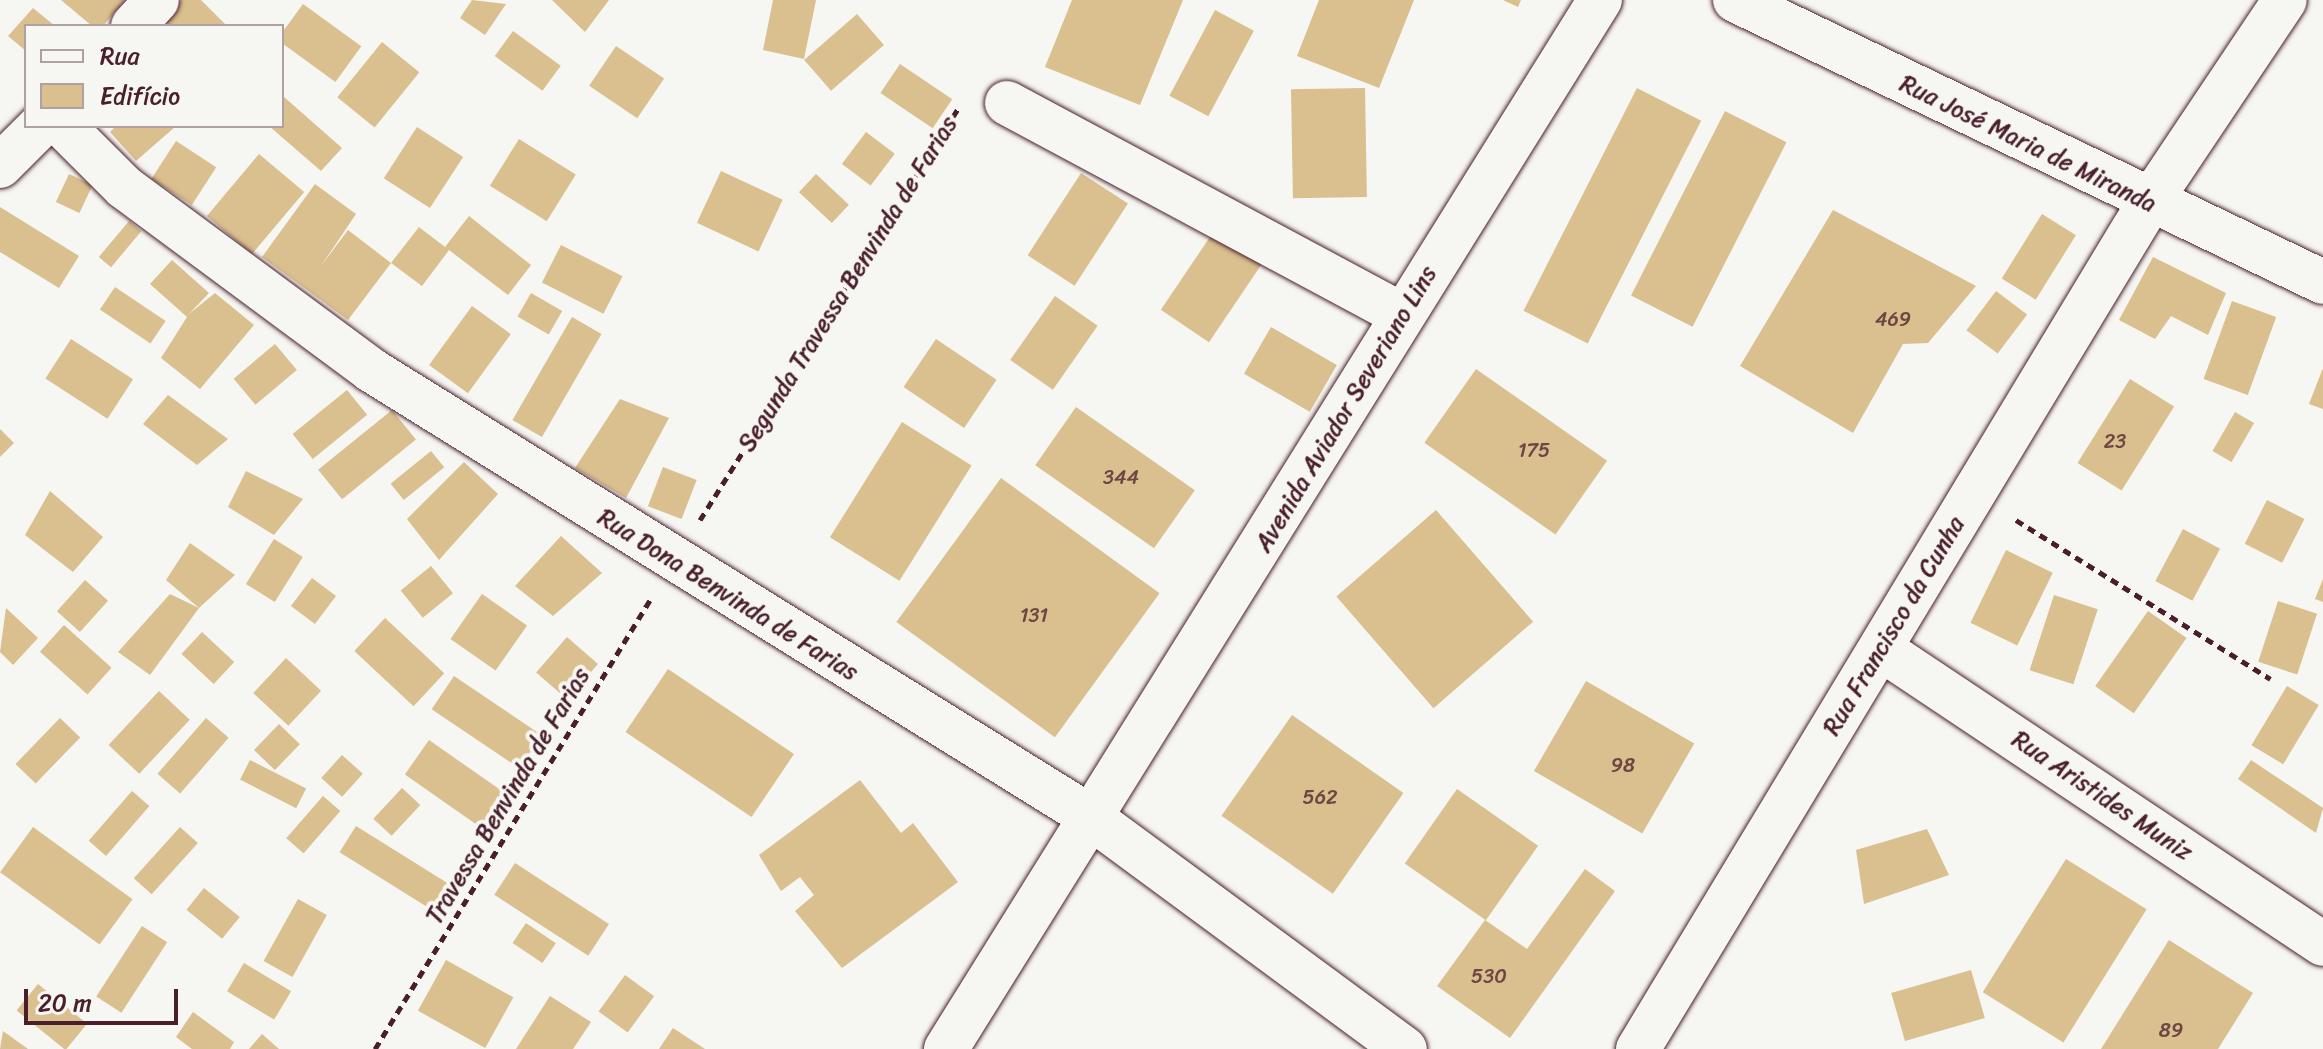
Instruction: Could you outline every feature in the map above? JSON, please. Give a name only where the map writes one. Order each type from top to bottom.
[{"type":"street","points":[[135,24],[157,0]]},
{"type":"street","name":"Avenida Aviador Severiano Lins","points":[[946,1049],[1086,814],[1260,549],[1402,315],[1600,0]]},
{"type":"street","name":"Rua José Maria de Miranda","points":[[1735,0],[2149,203],[2323,282]]},
{"type":"street","name":"Rua Francisco da Cunha","points":[[1638,1049],[2149,203],[2285,0]]},
{"type":"street","points":[[1007,103],[1402,315]]},
{"type":"street","points":[[0,166],[38,128]]},
{"type":"street","name":"Rua Dona Benvinda de Farias","points":[[65,128],[124,187],[371,370],[673,562],[1086,814],[1405,1049]]},
{"type":"street","name":"Rua Aristides Muniz","points":[[1881,649],[2323,944]]},
{"type":"path","name":"Segunda Travessa Benvinda de Farias","points":[[673,562],[946,119],[977,93],[1007,103]]},
{"type":"path","points":[[1974,494],[2270,679]]},
{"type":"path","name":"Travessa Benvinda de Farias","points":[[375,1049],[673,562]]},
{"type":"building","points":[[61,0],[125,0],[105,24],[90,24]]},
{"type":"building","points":[[181,0],[201,0],[225,24],[168,24],[163,19]]},
{"type":"building","points":[[472,0],[506,4],[485,35],[460,18]]},
{"type":"building","points":[[552,0],[609,0],[585,32]]},
{"type":"building","points":[[773,0],[816,0],[804,59],[763,50]]},
{"type":"building","points":[[1072,0],[1183,0],[1140,105],[1045,67]]},
{"type":"building","points":[[1319,0],[1414,0],[1379,88],[1297,56]]},
{"type":"building","points":[[1503,0],[1521,0],[1518,7]]},
{"type":"building","points":[[303,4],[361,46],[335,82],[284,45],[284,30]]},
{"type":"building","points":[[33,8],[53,24],[24,24],[24,49],[8,36]]},
{"type":"building","points":[[1215,10],[1254,31],[1208,116],[1169,96]]},
{"type":"building","points":[[857,14],[884,45],[831,91],[804,60]]},
{"type":"building","points":[[513,31],[561,66],[543,91],[495,56]]},
{"type":"building","points":[[382,42],[419,72],[375,127],[337,97]]},
{"type":"building","points":[[616,46],[664,78],[637,118],[589,86]]},
{"type":"building","points":[[900,64],[952,99],[933,128],[880,93]]},
{"type":"building","points":[[1365,88],[1367,197],[1293,198],[1291,89]]},
{"type":"building","points":[[1637,88],[1701,121],[1588,343],[1524,311]]},
{"type":"building","points":[[284,97],[342,148],[321,171],[271,128],[284,128]]},
{"type":"building","points":[[1725,111],[1786,142],[1693,327],[1631,295]]},
{"type":"building","points":[[417,127],[463,157],[430,208],[384,178]]},
{"type":"building","points":[[114,128],[174,128],[136,161],[110,132]]},
{"type":"building","points":[[866,132],[895,154],[871,186],[842,164]]},
{"type":"building","points":[[519,139],[576,175],[547,221],[490,186]]},
{"type":"building","points":[[176,141],[216,167],[192,205],[151,179]]},
{"type":"building","points":[[259,154],[304,192],[252,254],[207,216]]},
{"type":"building","points":[[721,171],[783,200],[759,251],[697,223]]},
{"type":"building","points":[[1081,173],[1128,203],[1075,286],[1028,255]]},
{"type":"building","points":[[69,174],[93,185],[79,213],[56,202]]},
{"type":"building","points":[[816,174],[849,205],[832,223],[799,192]]},
{"type":"building","points":[[315,184],[356,214],[321,266],[348,230],[391,263],[348,320],[262,257]]},
{"type":"building","points":[[0,207],[79,256],[59,288],[0,252]]},
{"type":"building","points":[[1833,210],[1976,286],[1928,343],[1903,344],[1853,433],[1740,366]]},
{"type":"building","points":[[2042,214],[2076,235],[2036,300],[2002,278]]},
{"type":"building","points":[[469,216],[531,265],[508,295],[449,250],[422,286],[391,263],[419,227],[445,247]]},
{"type":"building","points":[[129,221],[141,231],[111,267],[99,257]]},
{"type":"building","points":[[1214,231],[1262,263],[1209,342],[1161,310]]},
{"type":"building","points":[[561,245],[622,276],[603,314],[542,282]]},
{"type":"building","points":[[2153,257],[2226,293],[2208,335],[2171,316],[2155,339],[2119,320]]},
{"type":"building","points":[[172,260],[209,293],[189,314],[215,293],[254,325],[200,389],[161,358],[187,317],[150,284]]},
{"type":"building","points":[[115,287],[166,321],[150,343],[100,309]]},
{"type":"building","points":[[1996,291],[2027,314],[1998,354],[1967,330]]},
{"type":"building","points":[[531,293],[562,311],[549,334],[518,316]]},
{"type":"building","points":[[1055,296],[1098,326],[1053,390],[1010,360]]},
{"type":"building","points":[[2232,301],[2276,317],[2248,395],[2204,379]]},
{"type":"building","points":[[472,306],[511,334],[468,393],[429,365]]},
{"type":"building","points":[[572,317],[601,334],[542,437],[512,420]]},
{"type":"building","points":[[1271,327],[1337,365],[1310,412],[1244,374]]},
{"type":"building","points":[[71,339],[133,379],[107,419],[45,378]]},
{"type":"building","points":[[936,339],[997,380],[964,428],[904,387]]},
{"type":"building","points":[[275,344],[297,370],[255,405],[234,379]]},
{"type":"building","points":[[2323,368],[2323,409],[2309,404]]},
{"type":"building","points":[[1476,369],[1607,461],[1555,534],[1424,443]]},
{"type":"building","points":[[2130,379],[2174,407],[2122,491],[2078,463]]},
{"type":"building","points":[[347,390],[367,415],[313,459],[293,434]]},
{"type":"building","points":[[168,395],[228,439],[197,465],[143,424]]},
{"type":"building","points":[[620,399],[669,418],[626,498],[575,468]]},
{"type":"building","points":[[1076,407],[1195,490],[1154,548],[1035,465]]},
{"type":"building","points":[[392,410],[416,440],[342,499],[318,470]]},
{"type":"building","points":[[2235,412],[2254,423],[2232,462],[2212,451]]},
{"type":"building","points":[[902,422],[972,465],[899,581],[830,537]]},
{"type":"building","points":[[0,429],[14,443],[0,457]]},
{"type":"building","points":[[431,451],[444,467],[404,500],[391,484]]},
{"type":"building","points":[[464,462],[498,494],[439,560],[407,519]]},
{"type":"building","points":[[663,467],[697,480],[682,519],[648,506]]},
{"type":"building","points":[[246,471],[303,499],[274,535],[228,507]]},
{"type":"building","points":[[1001,478],[1160,593],[1055,737],[896,622]]},
{"type":"building","points":[[50,491],[103,537],[73,572],[25,535]]},
{"type":"building","points":[[2267,500],[2304,519],[2282,563],[2245,544]]},
{"type":"building","points":[[1436,510],[1533,622],[1433,708],[1336,597]]},
{"type":"building","points":[[2183,529],[2220,549],[2192,601],[2155,581]]},
{"type":"building","points":[[561,536],[602,573],[553,616],[515,586]]},
{"type":"building","points":[[274,539],[303,557],[275,602],[246,584]]},
{"type":"building","points":[[190,543],[235,575],[199,608],[166,580]]},
{"type":"building","points":[[2006,550],[2053,573],[2017,646],[1970,623]]},
{"type":"building","points":[[431,566],[453,593],[423,618],[401,591]]},
{"type":"building","points":[[312,578],[336,596],[315,624],[291,606]]},
{"type":"building","points":[[2323,579],[2323,602],[2315,599]]},
{"type":"building","points":[[85,580],[108,601],[80,632],[57,611]]},
{"type":"building","points":[[170,594],[199,608],[150,675],[118,652]]},
{"type":"building","points":[[482,594],[527,626],[496,671],[450,639]]},
{"type":"building","points":[[2054,595],[2098,609],[2073,684],[2030,670]]},
{"type":"building","points":[[2278,601],[2317,614],[2297,675],[2258,662]]},
{"type":"building","points":[[6,608],[38,638],[13,665],[0,652]]},
{"type":"building","points":[[2148,611],[2187,638],[2134,713],[2095,686]]},
{"type":"building","points":[[385,618],[444,673],[414,706],[354,651]]},
{"type":"building","points":[[64,625],[112,668],[87,695],[40,652]]},
{"type":"building","points":[[202,632],[234,662],[214,684],[182,654]]},
{"type":"building","points":[[567,637],[598,664],[567,699],[536,672]]},
{"type":"building","points":[[286,658],[321,691],[288,726],[253,693]]},
{"type":"building","points":[[668,669],[794,754],[752,817],[626,732]]},
{"type":"building","points":[[454,676],[542,735],[520,768],[432,709]]},
{"type":"building","points":[[1586,681],[1694,744],[1642,834],[1534,771]]},
{"type":"building","points":[[2287,686],[2319,705],[2283,764],[2251,745]]},
{"type":"building","points":[[159,691],[190,720],[139,774],[109,745]]},
{"type":"building","points":[[1292,715],[1403,793],[1333,894],[1221,816]]},
{"type":"building","points":[[60,718],[80,737],[36,783],[16,764]]},
{"type":"building","points":[[206,718],[229,738],[180,794],[157,774]]},
{"type":"building","points":[[279,724],[300,744],[275,770],[254,750]]},
{"type":"building","points":[[429,740],[505,793],[481,828],[405,774]]},
{"type":"building","points":[[342,755],[363,774],[342,797],[321,778]]},
{"type":"building","points":[[250,760],[306,789],[296,808],[240,780]]},
{"type":"building","points":[[2251,760],[2323,808],[2316,833],[2238,779]]},
{"type":"building","points":[[860,780],[901,833],[913,823],[958,882],[842,968],[795,911],[814,895],[800,877],[781,891],[759,855]]},
{"type":"building","points":[[402,788],[420,805],[392,836],[373,819]]},
{"type":"building","points":[[1457,789],[1538,846],[1486,920],[1405,864]]},
{"type":"building","points":[[132,791],[149,806],[106,856],[89,841]]},
{"type":"building","points":[[323,796],[340,811],[304,853],[286,838]]},
{"type":"building","points":[[356,826],[449,884],[433,911],[340,852]]},
{"type":"building","points":[[33,827],[133,899],[100,945],[0,872]]},
{"type":"building","points":[[180,827],[198,843],[152,894],[134,878]]},
{"type":"building","points":[[1927,829],[1949,875],[1864,904],[1856,850]]},
{"type":"building","points":[[2066,859],[2147,909],[2063,1042],[1983,992]]},
{"type":"building","points":[[515,863],[609,924],[588,956],[494,895]]},
{"type":"building","points":[[1585,869],[1615,891],[1510,1038],[1437,986],[1485,920],[1527,949]]},
{"type":"building","points":[[204,888],[240,917],[222,939],[186,910]]},
{"type":"building","points":[[298,899],[327,915],[292,977],[264,961]]},
{"type":"building","points":[[526,923],[556,943],[542,963],[513,943]]},
{"type":"building","points":[[142,926],[167,942],[121,1013],[96,996]]},
{"type":"building","points":[[2169,940],[2253,993],[2218,1049],[2101,1049]]},
{"type":"building","points":[[446,960],[513,997],[485,1048],[418,1011]]},
{"type":"building","points":[[244,963],[291,991],[274,1020],[227,991]]},
{"type":"building","points":[[1971,970],[1985,1018],[1905,1041],[1891,993]]},
{"type":"building","points":[[625,975],[654,996],[628,1033],[599,1011]]},
{"type":"building","points":[[38,984],[87,1024],[64,1049],[17,1010]]},
{"type":"building","points":[[550,996],[591,1022],[573,1049],[516,1049]]},
{"type":"building","points":[[193,1012],[234,1042],[230,1049],[192,1049],[176,1037]]},
{"type":"building","points":[[673,1028],[705,1049],[659,1049]]},
{"type":"building","points":[[3,1031],[28,1049],[0,1049]]},
{"type":"building","points":[[262,1034],[279,1049],[249,1049]]}]
